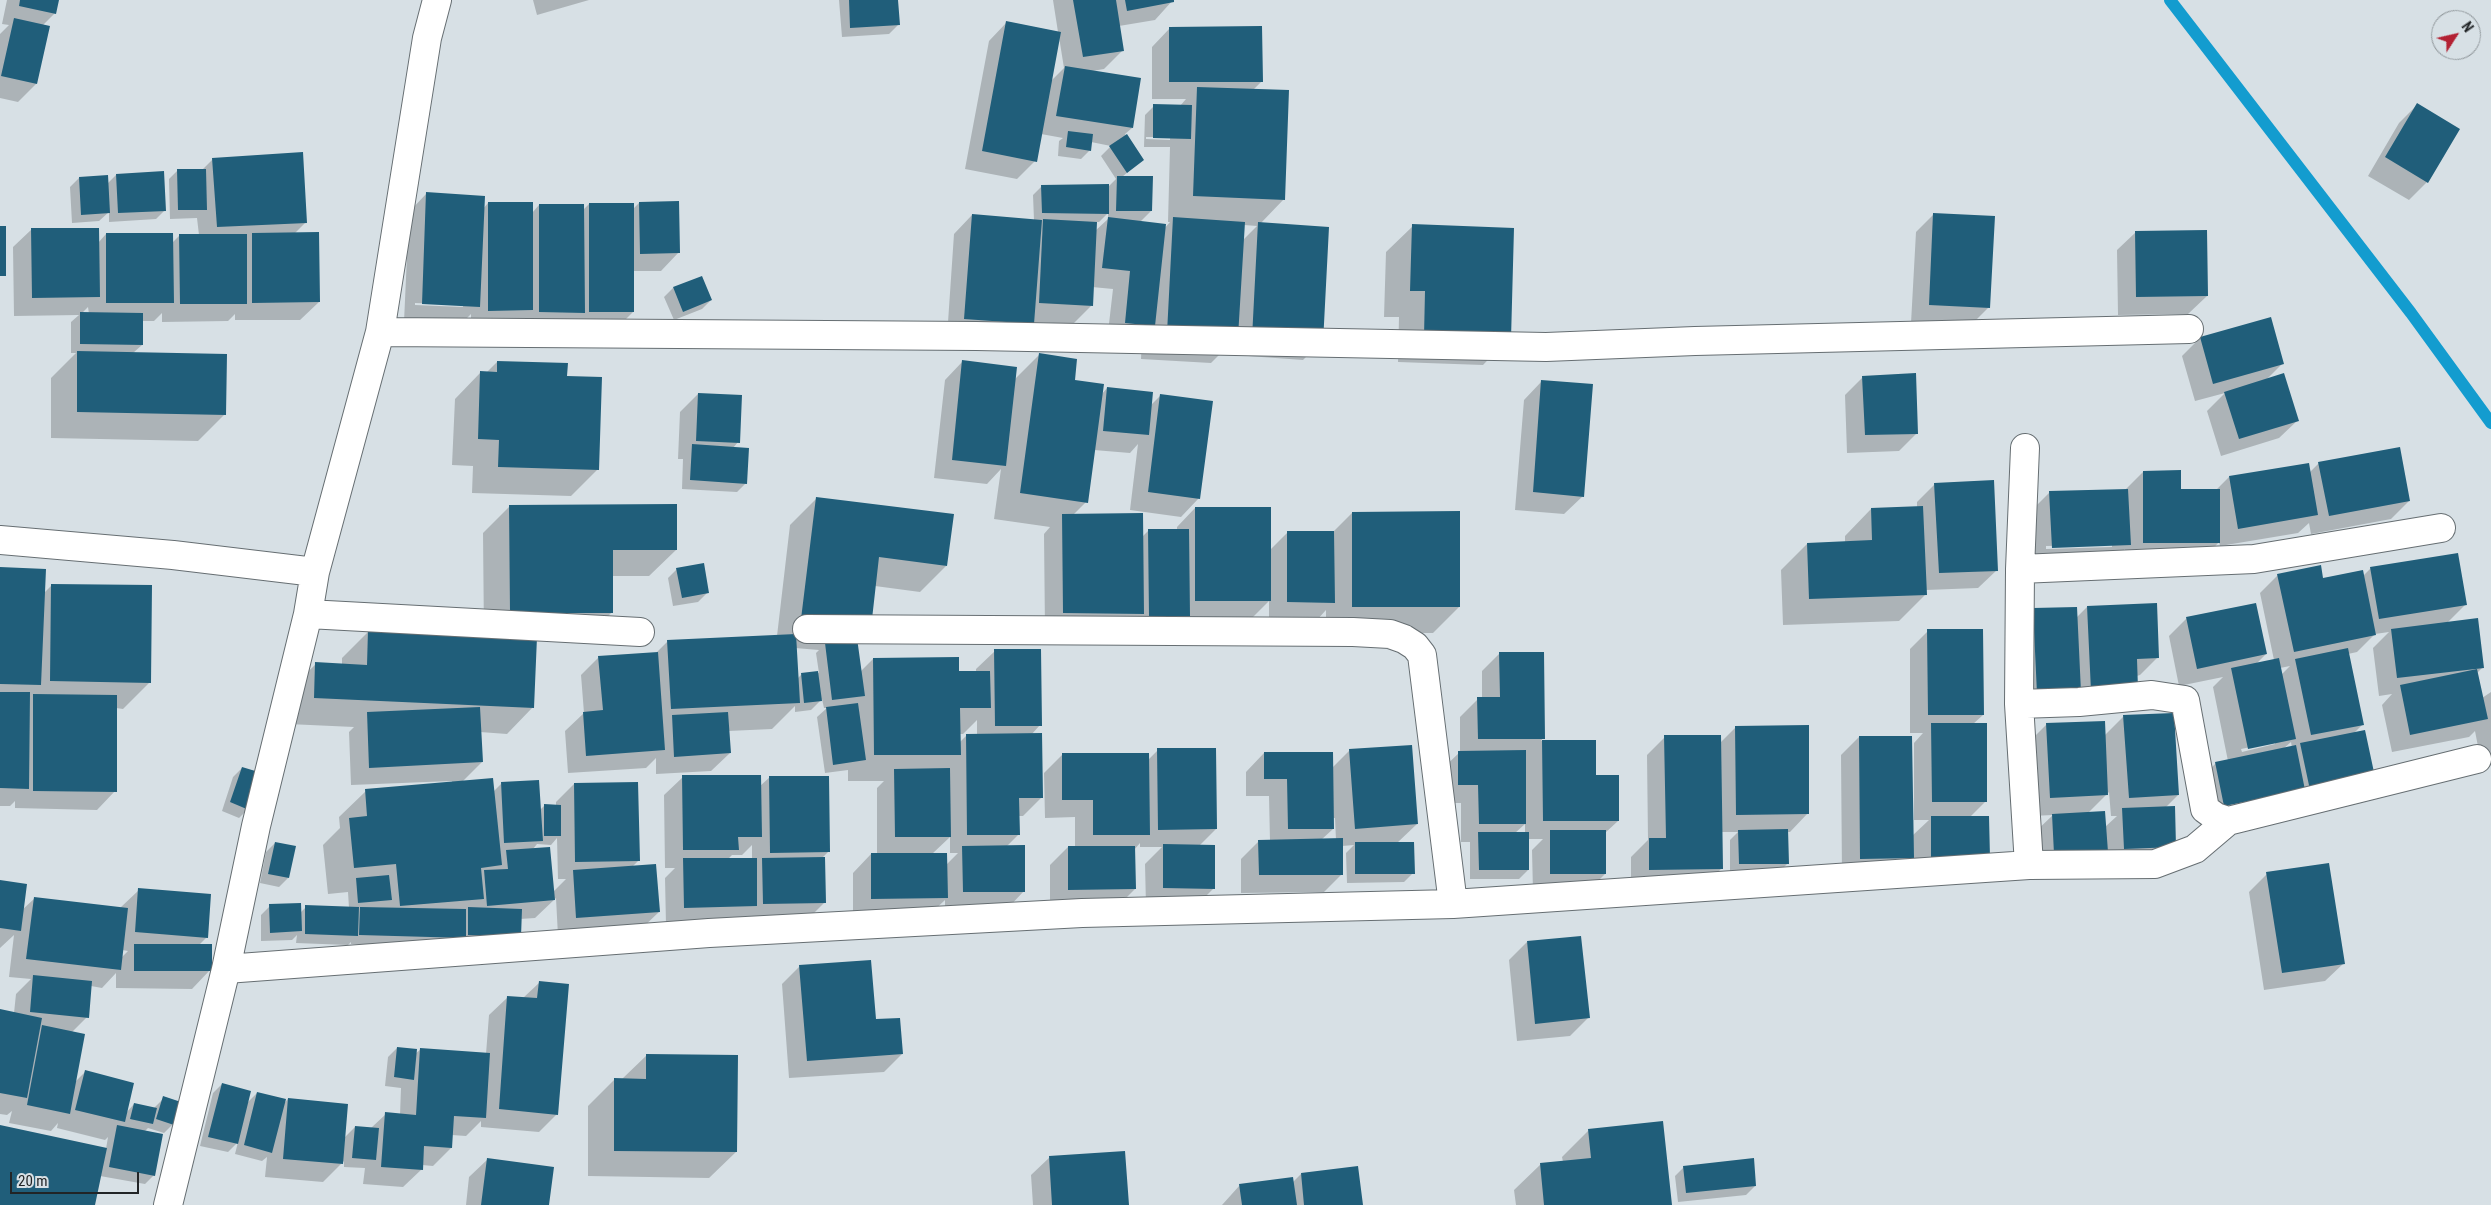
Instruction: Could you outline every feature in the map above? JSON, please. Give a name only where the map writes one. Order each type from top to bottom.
[{"type":"street","points":[[168,1205],[226,969],[256,826],[308,614],[315,572],[380,332],[427,38],[437,0]]},
{"type":"street","points":[[380,332],[986,336],[1546,347],[1695,341],[2189,329]]},
{"type":"street","points":[[2025,448],[2020,569],[2019,704],[2029,865]]},
{"type":"street","points":[[2020,569],[2254,559],[2441,528]]},
{"type":"street","points":[[0,540],[173,555],[315,572]]},
{"type":"street","points":[[308,614],[640,632]]},
{"type":"street","points":[[807,629],[1353,632],[1390,634],[1404,639],[1416,646],[1422,655],[1453,904]]},
{"type":"street","points":[[2019,704],[2079,702],[2152,695],[2185,700],[2206,809],[2216,817],[2228,821]]},
{"type":"street","points":[[226,969],[709,934],[1082,913],[1453,904],[2029,865],[2155,864],[2195,849],[2228,821],[2477,759]]},
{"type":"building","points":[[20,0],[59,0],[56,14],[19,6]]},
{"type":"building","points":[[849,0],[898,0],[900,25],[850,28]]},
{"type":"building","points":[[1073,0],[1116,0],[1124,51],[1083,57]]},
{"type":"building","points":[[1125,0],[1174,0],[1174,2],[1127,11]]},
{"type":"building","points":[[14,18],[50,26],[37,84],[1,76]]},
{"type":"building","points":[[1006,21],[1061,32],[1037,162],[982,151]]},
{"type":"building","points":[[1262,26],[1263,82],[1169,82],[1169,27]]},
{"type":"building","points":[[1065,66],[1141,78],[1133,128],[1056,116]]},
{"type":"building","points":[[1197,87],[1289,90],[1285,200],[1193,196]]},
{"type":"building","points":[[2417,103],[2460,129],[2428,183],[2385,157]]},
{"type":"building","points":[[1153,104],[1192,105],[1191,139],[1153,138]]},
{"type":"building","points":[[1068,131],[1093,134],[1091,151],[1066,147]]},
{"type":"building","points":[[1127,134],[1144,160],[1127,173],[1109,146]]},
{"type":"building","points":[[303,152],[307,223],[217,227],[212,158]]},
{"type":"building","points":[[177,169],[206,169],[207,210],[178,210]]},
{"type":"building","points":[[164,171],[166,211],[118,213],[116,174]]},
{"type":"building","points":[[108,175],[110,213],[81,215],[79,177]]},
{"type":"building","points":[[1117,176],[1153,176],[1152,211],[1116,211]]},
{"type":"building","points":[[1109,184],[1109,214],[1042,213],[1041,185]]},
{"type":"building","points":[[426,192],[485,196],[480,307],[422,304]]},
{"type":"building","points":[[679,201],[680,253],[640,254],[639,202]]},
{"type":"building","points":[[488,202],[533,202],[533,310],[488,311]]},
{"type":"building","points":[[589,203],[634,203],[634,312],[589,312]]},
{"type":"building","points":[[539,204],[584,204],[585,313],[539,312]]},
{"type":"building","points":[[1933,213],[1995,216],[1990,308],[1929,305]]},
{"type":"building","points":[[972,214],[1042,220],[1034,324],[964,319]]},
{"type":"building","points":[[1108,217],[1166,224],[1155,326],[1125,323],[1130,271],[1102,268]]},
{"type":"building","points":[[1173,217],[1245,222],[1238,337],[1167,333]]},
{"type":"building","points":[[1043,219],[1097,222],[1093,306],[1039,303]]},
{"type":"building","points":[[1258,222],[1329,227],[1323,343],[1252,338]]},
{"type":"building","points":[[1412,224],[1514,228],[1511,339],[1424,336],[1425,291],[1410,291]]},
{"type":"building","points":[[0,226],[6,226],[6,276],[0,276]]},
{"type":"building","points":[[31,228],[99,228],[100,297],[32,298]]},
{"type":"building","points":[[2207,230],[2208,296],[2136,297],[2135,231]]},
{"type":"building","points":[[319,232],[320,302],[252,303],[252,233]]},
{"type":"building","points":[[106,233],[173,233],[174,303],[106,303]]},
{"type":"building","points":[[179,234],[247,234],[247,304],[180,304]]},
{"type":"building","points":[[702,276],[712,300],[683,312],[673,287]]},
{"type":"building","points":[[80,312],[143,313],[143,345],[80,344]]},
{"type":"building","points":[[2271,317],[2284,364],[2213,384],[2200,337]]},
{"type":"building","points":[[77,351],[227,354],[226,415],[77,412]]},
{"type":"building","points":[[1039,353],[1077,359],[1075,380],[1104,384],[1088,503],[1020,493]]},
{"type":"building","points":[[962,360],[1017,367],[1006,466],[952,460]]},
{"type":"building","points":[[497,361],[568,363],[567,376],[602,377],[599,470],[498,467],[499,440],[478,439],[480,371],[497,372]]},
{"type":"building","points":[[1916,373],[1918,434],[1865,435],[1862,376]]},
{"type":"building","points":[[2284,373],[2299,421],[2239,439],[2224,392]]},
{"type":"building","points":[[1541,380],[1593,384],[1584,497],[1533,492]]},
{"type":"building","points":[[1107,387],[1153,392],[1149,435],[1103,431]]},
{"type":"building","points":[[698,393],[742,395],[740,443],[696,441]]},
{"type":"building","points":[[1160,394],[1213,401],[1200,499],[1148,492]]},
{"type":"building","points":[[692,444],[749,448],[747,484],[690,480]]},
{"type":"building","points":[[2400,447],[2410,501],[2329,516],[2318,462]]},
{"type":"building","points":[[2309,463],[2318,515],[2238,529],[2229,476]]},
{"type":"building","points":[[2181,470],[2181,489],[2220,489],[2220,543],[2143,543],[2143,471]]},
{"type":"building","points":[[1994,480],[1998,571],[1939,573],[1934,483]]},
{"type":"building","points":[[2128,489],[2131,545],[2052,548],[2049,491]]},
{"type":"building","points":[[816,497],[954,514],[947,566],[879,557],[871,628],[801,619]]},
{"type":"building","points":[[677,504],[677,550],[613,550],[613,613],[510,613],[509,505]]},
{"type":"building","points":[[1923,506],[1927,595],[1809,599],[1807,543],[1872,540],[1871,508]]},
{"type":"building","points":[[1195,507],[1271,507],[1271,601],[1195,601]]},
{"type":"building","points":[[1460,511],[1460,607],[1352,607],[1352,512]]},
{"type":"building","points":[[1143,513],[1144,614],[1063,613],[1062,514]]},
{"type":"building","points":[[1148,529],[1189,529],[1190,616],[1149,616]]},
{"type":"building","points":[[1287,531],[1334,531],[1335,603],[1287,602]]},
{"type":"building","points":[[2458,553],[2467,605],[2379,619],[2370,567]]},
{"type":"building","points":[[704,563],[709,593],[682,598],[676,568]]},
{"type":"building","points":[[2321,565],[2323,578],[2363,570],[2376,635],[2294,652],[2277,574]]},
{"type":"building","points":[[0,567],[46,569],[41,685],[0,684]]},
{"type":"building","points":[[51,584],[152,585],[151,683],[50,681]]},
{"type":"building","points":[[2157,603],[2159,658],[2137,659],[2138,689],[2091,691],[2087,606]]},
{"type":"building","points":[[2256,603],[2267,654],[2197,669],[2186,617]]},
{"type":"building","points":[[2077,607],[2081,692],[2037,694],[2033,608]]},
{"type":"building","points":[[2478,618],[2484,668],[2397,678],[2391,629]]},
{"type":"building","points":[[1927,629],[1983,629],[1984,715],[1928,715]]},
{"type":"building","points":[[368,630],[537,637],[534,708],[314,698],[315,662],[367,665]]},
{"type":"building","points":[[796,634],[800,703],[671,709],[667,640]]},
{"type":"building","points":[[857,638],[865,696],[832,700],[825,643]]},
{"type":"building","points":[[2348,648],[2364,725],[2311,735],[2295,659]]},
{"type":"building","points":[[994,649],[1041,649],[1042,726],[995,726]]},
{"type":"building","points":[[658,652],[665,750],[586,756],[583,712],[603,710],[598,656]]},
{"type":"building","points":[[1499,652],[1544,652],[1545,739],[1478,739],[1477,697],[1500,697]]},
{"type":"building","points":[[959,657],[959,671],[990,671],[991,708],[960,708],[961,755],[874,755],[873,658]]},
{"type":"building","points":[[2279,658],[2296,739],[2248,749],[2231,668]]},
{"type":"building","points":[[2477,669],[2488,719],[2410,735],[2400,685]]},
{"type":"building","points":[[818,671],[822,701],[804,703],[801,673]]},
{"type":"building","points":[[0,692],[30,692],[29,789],[0,788]]},
{"type":"building","points":[[33,694],[117,695],[117,792],[33,791]]},
{"type":"building","points":[[858,703],[866,760],[833,765],[826,707]]},
{"type":"building","points":[[480,707],[483,762],[369,768],[367,712]]},
{"type":"building","points":[[728,712],[731,753],[674,757],[672,715]]},
{"type":"building","points":[[2174,713],[2179,795],[2129,798],[2123,715]]},
{"type":"building","points":[[2105,721],[2108,795],[2050,798],[2046,723]]},
{"type":"building","points":[[1931,723],[1987,723],[1987,802],[1932,802]]},
{"type":"building","points":[[1809,725],[1809,814],[1736,815],[1735,726]]},
{"type":"building","points":[[2365,730],[2375,777],[2310,790],[2300,743]]},
{"type":"building","points":[[1042,733],[1043,798],[1019,798],[1020,835],[967,835],[966,734]]},
{"type":"building","points":[[1664,735],[1721,735],[1723,869],[1649,870],[1649,838],[1666,838]]},
{"type":"building","points":[[1859,736],[1912,736],[1914,858],[1860,859]]},
{"type":"building","points":[[1542,740],[1596,740],[1596,775],[1619,775],[1619,821],[1543,821]]},
{"type":"building","points":[[1412,745],[1418,824],[1355,829],[1349,749]]},
{"type":"building","points":[[2296,745],[2305,790],[2224,806],[2215,762]]},
{"type":"building","points":[[1157,748],[1216,748],[1217,829],[1158,830]]},
{"type":"building","points":[[1526,750],[1526,824],[1479,824],[1478,785],[1458,785],[1458,751]]},
{"type":"building","points":[[1264,752],[1333,752],[1334,829],[1288,829],[1287,779],[1264,779]]},
{"type":"building","points":[[1062,753],[1149,753],[1150,835],[1093,835],[1093,800],[1062,800]]},
{"type":"building","points":[[242,767],[262,773],[249,810],[230,802]]},
{"type":"building","points":[[950,768],[951,837],[895,837],[894,769]]},
{"type":"building","points":[[682,775],[761,775],[762,837],[738,837],[739,850],[683,850]]},
{"type":"building","points":[[769,776],[829,776],[830,852],[770,853]]},
{"type":"building","points":[[493,778],[502,865],[481,868],[484,899],[400,906],[396,864],[354,868],[349,818],[367,816],[365,789]]},
{"type":"building","points":[[539,780],[543,841],[504,843],[501,782]]},
{"type":"building","points":[[638,782],[640,861],[575,862],[574,783]]},
{"type":"building","points":[[544,804],[561,805],[561,836],[544,836]]},
{"type":"building","points":[[2175,806],[2176,847],[2124,849],[2122,808]]},
{"type":"building","points":[[2105,811],[2108,852],[2054,854],[2052,814]]},
{"type":"building","points":[[1931,816],[1989,816],[1990,858],[1931,859]]},
{"type":"building","points":[[1788,829],[1789,864],[1739,864],[1738,830]]},
{"type":"building","points":[[1550,830],[1606,830],[1606,874],[1550,874]]},
{"type":"building","points":[[1478,832],[1529,832],[1529,870],[1479,870]]},
{"type":"building","points":[[1343,838],[1343,875],[1259,875],[1258,840]]},
{"type":"building","points":[[275,842],[296,846],[289,878],[268,874]]},
{"type":"building","points":[[1355,842],[1414,842],[1415,874],[1355,874]]},
{"type":"building","points":[[1163,844],[1215,845],[1215,889],[1163,888]]},
{"type":"building","points":[[1025,845],[1025,892],[963,892],[962,846]]},
{"type":"building","points":[[1068,846],[1135,846],[1136,889],[1068,890]]},
{"type":"building","points":[[550,847],[555,900],[487,906],[484,870],[508,869],[506,850]]},
{"type":"building","points":[[871,853],[947,853],[948,898],[871,899]]},
{"type":"building","points":[[825,857],[826,903],[763,904],[762,858]]},
{"type":"building","points":[[683,858],[757,858],[757,906],[684,908]]},
{"type":"building","points":[[2329,863],[2345,964],[2282,973],[2266,872]]},
{"type":"building","points":[[656,864],[660,912],[576,918],[573,870]]},
{"type":"building","points":[[389,875],[392,900],[358,903],[356,878]]},
{"type":"building","points":[[0,880],[27,884],[21,931],[0,928]]},
{"type":"building","points":[[138,888],[211,894],[208,938],[135,932]]},
{"type":"building","points":[[34,897],[128,908],[121,970],[26,959]]},
{"type":"building","points":[[301,903],[302,931],[270,933],[269,904]]},
{"type":"building","points":[[305,905],[359,907],[358,936],[305,934]]},
{"type":"building","points":[[360,907],[466,909],[466,938],[359,935]]},
{"type":"building","points":[[468,907],[522,909],[521,937],[468,935]]},
{"type":"building","points":[[1581,936],[1590,1018],[1535,1024],[1527,941]]},
{"type":"building","points":[[134,944],[212,944],[212,971],[134,971]]},
{"type":"building","points":[[871,960],[876,1019],[900,1018],[903,1054],[807,1061],[799,965]]},
{"type":"building","points":[[33,975],[92,981],[89,1018],[30,1012]]},
{"type":"building","points":[[539,981],[569,984],[558,1115],[499,1109],[507,996],[537,998]]},
{"type":"building","points":[[0,1009],[42,1018],[27,1098],[0,1093]]},
{"type":"building","points":[[42,1025],[85,1034],[70,1114],[27,1105]]},
{"type":"building","points":[[397,1047],[417,1049],[414,1080],[394,1077]]},
{"type":"building","points":[[420,1048],[490,1053],[486,1118],[454,1116],[452,1148],[424,1146],[423,1170],[381,1167],[385,1112],[416,1115]]},
{"type":"building","points":[[646,1054],[738,1055],[737,1152],[614,1151],[614,1078],[646,1079]]},
{"type":"building","points":[[85,1070],[134,1083],[125,1122],[75,1110]]},
{"type":"building","points":[[222,1083],[251,1091],[238,1144],[208,1137]]},
{"type":"building","points":[[257,1092],[286,1099],[272,1153],[244,1145]]},
{"type":"building","points":[[163,1096],[181,1102],[174,1125],[156,1119]]},
{"type":"building","points":[[288,1098],[348,1104],[343,1164],[283,1159]]},
{"type":"building","points":[[134,1103],[157,1108],[153,1124],[130,1119]]},
{"type":"building","points":[[1663,1121],[1672,1205],[1544,1205],[1540,1163],[1591,1158],[1588,1129]]},
{"type":"building","points":[[0,1125],[107,1148],[95,1205],[0,1205]]},
{"type":"building","points":[[117,1125],[163,1134],[155,1176],[109,1167]]},
{"type":"building","points":[[355,1126],[379,1128],[376,1160],[352,1158]]},
{"type":"building","points":[[1125,1151],[1129,1205],[1052,1205],[1049,1156]]},
{"type":"building","points":[[487,1158],[554,1167],[549,1205],[481,1205]]},
{"type":"building","points":[[1754,1158],[1756,1186],[1686,1193],[1683,1166]]},
{"type":"building","points":[[1358,1166],[1363,1205],[1304,1205],[1301,1173]]},
{"type":"building","points":[[1293,1177],[1297,1205],[1242,1205],[1239,1184]]},
{"type":"waterway","points":[[2170,0],[2411,313],[2491,423]]}]
